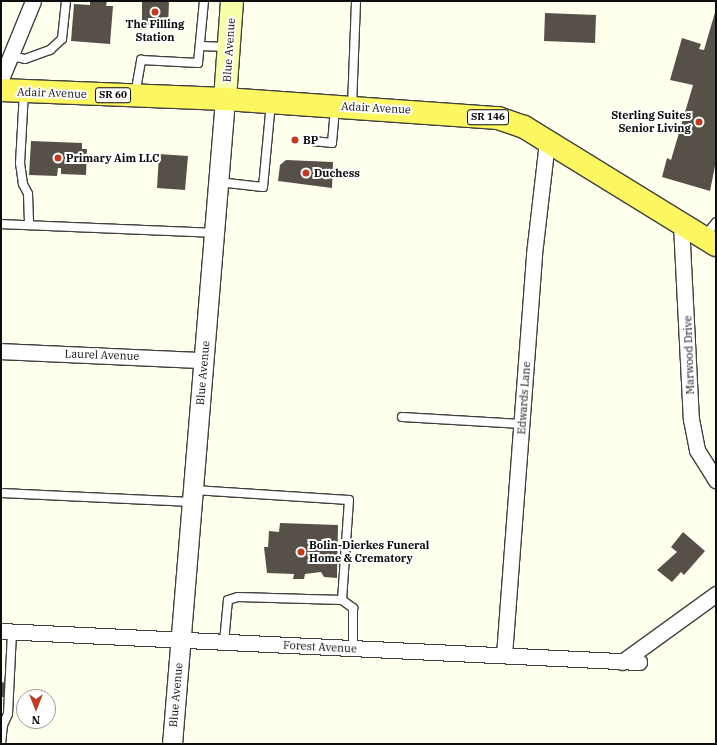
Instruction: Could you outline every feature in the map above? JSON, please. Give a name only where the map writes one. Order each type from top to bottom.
[{"type":"main road","name":"Blue Avenue","points":[[225,99],[232,1]]},
{"type":"main road","name":"Adair Avenue","points":[[1,90],[225,99],[343,106],[498,118],[524,127],[681,224],[712,235]]},
{"type":"street","points":[[1,79],[33,1]]},
{"type":"street","name":"Blue Avenue","points":[[172,744],[225,99]]},
{"type":"street","name":"Edwards Lane","points":[[504,655],[534,254],[547,141]]},
{"type":"street","name":"Marwood Drive","points":[[681,224],[691,419],[697,450],[716,480]]},
{"type":"street","name":"Laurel Avenue","points":[[1,351],[203,360]]},
{"type":"street","points":[[622,662],[716,594]]},
{"type":"street","name":"Forest Avenue","points":[[6,631],[639,662]]},
{"type":"lane","points":[[10,56],[25,59],[50,50],[62,39],[66,1]]},
{"type":"lane","points":[[135,96],[141,60],[198,63],[204,1]]},
{"type":"lane","points":[[313,141],[332,143],[343,106],[356,1]]},
{"type":"lane","points":[[200,46],[229,47]]},
{"type":"lane","points":[[24,91],[20,163],[23,184],[28,194],[29,225]]},
{"type":"lane","points":[[218,182],[263,187],[271,102]]},
{"type":"lane","points":[[1,224],[214,233]]},
{"type":"lane","points":[[402,417],[522,424]]},
{"type":"lane","points":[[1,493],[349,500],[342,600]]},
{"type":"lane","points":[[224,642],[228,600],[238,596],[342,600],[354,608],[353,648]]},
{"type":"lane","points":[[2,744],[2,725],[8,714],[6,631]]},
{"type":"building","points":[[90,1],[107,1],[106,6],[113,6],[110,44],[71,41],[74,4],[90,5]]},
{"type":"building","name":"The Filling Station","points":[[142,1],[169,1],[168,27],[142,25]]},
{"type":"building","name":"Sterling Suites Senior Living","points":[[716,9],[716,161],[710,191],[662,177],[667,158],[671,160],[693,85],[670,80],[682,38],[701,44],[699,49],[704,50]]},
{"type":"building","points":[[545,13],[596,15],[595,43],[544,41]]},
{"type":"building","name":"Primary Aim LLC","points":[[31,141],[82,143],[82,149],[87,149],[86,175],[61,174],[61,168],[58,168],[57,176],[29,175]]},
{"type":"building","points":[[159,154],[188,156],[185,190],[157,188]]},
{"type":"building","name":"Duchess","points":[[286,160],[333,162],[332,188],[278,181],[280,165]]},
{"type":"building","name":"Bolin-Dierkes Funeral Home & Crematory","points":[[280,523],[338,525],[337,578],[324,577],[321,572],[305,574],[304,579],[293,579],[294,574],[267,573],[264,547],[268,547],[269,531],[279,532]]},
{"type":"building","points":[[683,532],[705,551],[684,575],[681,572],[672,582],[657,570],[677,552],[671,547]]},
{"type":"building","points":[[1,682],[7,683],[6,697],[1,697]]},
{"type":"place","name":"The Filling Station","points":[[155,12]]},
{"type":"place","name":"Sterling Suites Senior Living","points":[[699,122]]},
{"type":"place","name":"BP","points":[[295,140]]},
{"type":"place","name":"Primary Aim LLC","points":[[58,158]]},
{"type":"place","name":"Duchess","points":[[306,173]]},
{"type":"place","name":"Bolin-Dierkes Funeral Home & Crematory","points":[[301,552]]}]
